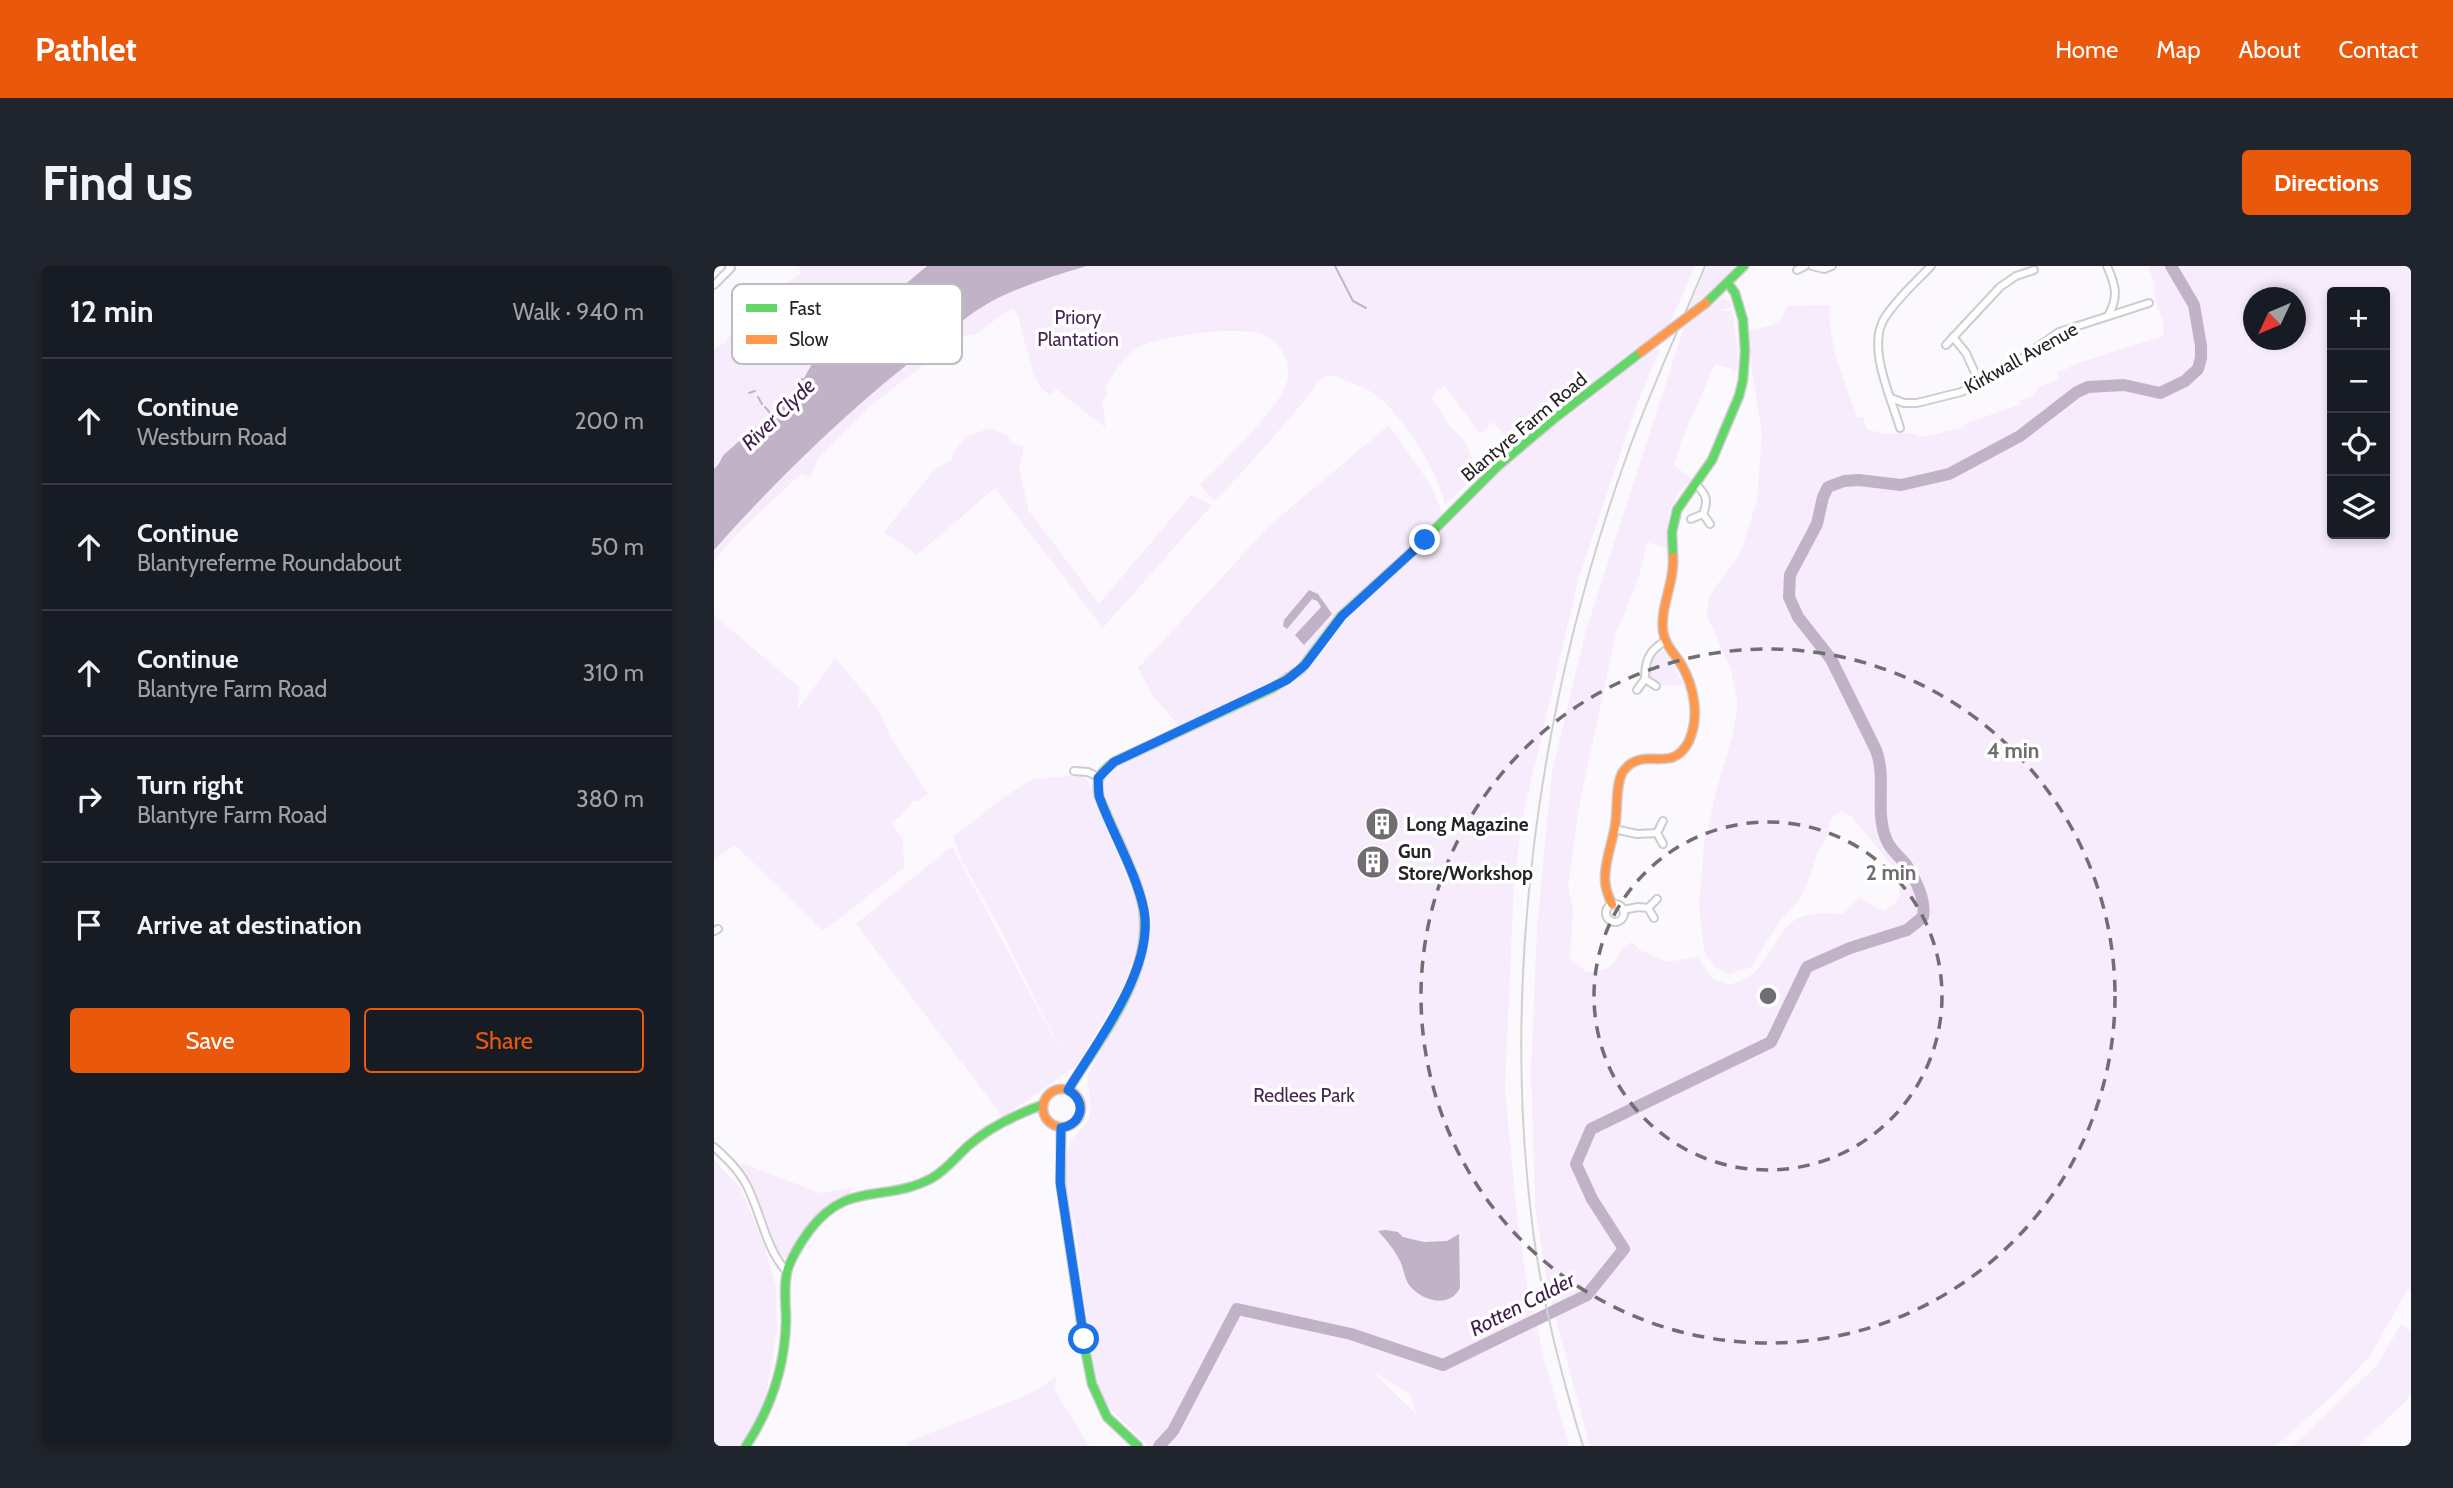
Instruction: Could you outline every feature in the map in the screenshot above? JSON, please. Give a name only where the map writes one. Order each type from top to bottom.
[{"type":"main road","name":"Blantyre Farm Road","points":[[1098,778],[1114,762],[1273,688],[1296,673],[1342,616],[1413,551],[1498,466],[1547,424],[1706,303],[1744,266]]},
{"type":"main road","points":[[1612,904],[1607,892],[1605,865],[1614,829],[1622,772],[1627,764],[1635,761],[1673,760],[1682,754],[1692,734],[1695,709],[1692,691],[1687,675],[1665,641],[1663,617],[1673,576],[1673,522],[1682,499],[1711,463],[1740,394],[1744,370],[1741,319],[1734,292],[1728,283]]},
{"type":"main road","points":[[1068,1090],[1125,994],[1138,962],[1145,932],[1142,902],[1099,796],[1098,778]]},
{"type":"main road","points":[[1068,1090],[1079,1100],[1080,1112],[1074,1124],[1061,1128],[1045,1118],[1042,1105],[1053,1091],[1068,1090]]},
{"type":"main road","points":[[746,1446],[764,1420],[779,1372],[785,1333],[787,1272],[812,1226],[823,1212],[834,1204],[857,1195],[924,1182],[943,1170],[993,1128],[1042,1105]]},
{"type":"main road","points":[[1061,1128],[1060,1182],[1096,1394],[1103,1412],[1114,1426],[1138,1446]]},
{"type":"street","points":[[1797,270],[1805,266]]},
{"type":"street","points":[[1812,266],[1824,269],[1832,266]]},
{"type":"street","points":[[1900,428],[1877,352],[1879,330],[1891,309],[1931,266]]},
{"type":"street","points":[[2107,266],[2116,290],[2109,314]]},
{"type":"street","points":[[714,285],[731,267]]},
{"type":"street","points":[[1946,345],[2000,287],[2016,276],[2034,270]]},
{"type":"street","name":"Kirkwall Avenue","points":[[1891,398],[1904,403],[1917,403],[1961,392],[1995,377],[2059,332],[2149,303]]},
{"type":"street","points":[[1953,337],[1966,353],[1980,384]]},
{"type":"street","points":[[1691,519],[1703,514],[1708,501],[1706,494],[1696,484]]},
{"type":"street","points":[[1703,514],[1710,524]]},
{"type":"street","points":[[1637,690],[1645,679],[1647,657],[1665,641]]},
{"type":"street","points":[[1645,679],[1656,686]]},
{"type":"street","points":[[1074,771],[1088,772],[1098,778]]},
{"type":"street","points":[[1657,833],[1663,821]]},
{"type":"street","points":[[1614,829],[1637,834],[1657,833]]},
{"type":"street","points":[[1657,833],[1663,844]]},
{"type":"street","points":[[1648,908],[1657,899]]},
{"type":"street","points":[[1612,904],[1618,904],[1623,910],[1621,919],[1615,922],[1610,920],[1606,912],[1612,904]]},
{"type":"street","points":[[1623,910],[1648,908]]},
{"type":"street","points":[[1648,908],[1654,918]]},
{"type":"street","points":[[714,1147],[735,1167],[744,1181],[777,1261],[787,1272]]},
{"type":"green space","points":[[798,266],[927,266],[905,284],[785,284],[802,273]]},
{"type":"green space","name":"Priory Plantation","points":[[1087,266],[1695,266],[1670,323],[1520,437],[1506,436],[1493,422],[1480,434],[1444,385],[1431,397],[1449,425],[1466,442],[1477,474],[1445,505],[1429,463],[1412,435],[1392,411],[1370,391],[1335,376],[1325,377],[1319,382],[1214,501],[1200,485],[1261,422],[1281,395],[1288,369],[1281,349],[1264,335],[1237,331],[1179,336],[1145,345],[1125,358],[1105,389],[1107,395],[1102,401],[1106,428],[1056,389],[1051,395],[1042,389],[1034,375],[1014,309],[976,334],[962,337],[962,321],[966,318],[1010,292]]},
{"type":"green space","points":[[1707,266],[1738,266],[1689,308]]},
{"type":"green space","points":[[2148,266],[2411,266],[2411,1289],[2407,1290],[2370,1356],[2333,1395],[2276,1446],[1590,1446],[1549,1294],[1535,1207],[1531,1071],[1537,928],[1552,772],[1586,630],[1684,327],[1721,298],[1730,301],[1732,307],[1720,311],[1732,311],[1738,353],[1737,371],[1715,364],[1681,442],[1674,465],[1692,479],[1678,495],[1670,511],[1668,549],[1647,542],[1638,580],[1616,634],[1579,807],[1568,887],[1573,910],[1570,958],[1586,972],[1604,969],[1632,942],[1640,950],[1667,962],[1698,957],[1712,979],[1730,985],[1754,973],[1795,920],[1821,913],[1842,914],[1859,898],[1883,911],[1893,905],[1900,896],[1897,873],[1891,864],[1851,816],[1842,811],[1831,818],[1828,833],[1798,901],[1780,921],[1751,967],[1729,974],[1714,967],[1704,951],[1699,904],[1704,845],[1732,738],[1738,703],[1730,667],[1707,616],[1708,602],[1713,590],[1737,559],[1757,499],[1762,435],[1749,351],[1749,330],[1777,322],[1787,306],[1830,305],[1834,347],[1858,418],[1863,417],[1867,429],[1884,434],[1908,433],[1922,437],[1965,427],[1964,424],[2021,404],[2020,400],[2033,396],[2038,387],[2059,379],[2057,372],[2069,366],[2163,336],[2164,326],[2154,296],[2155,285]]},
{"type":"green space","points":[[732,333],[732,364],[812,364],[793,395],[723,456],[721,464],[714,469],[714,349],[725,343]]},
{"type":"green space","name":"Redlees Park","points":[[1660,349],[1638,401],[1579,577],[1522,820],[1514,884],[1505,1089],[1517,1215],[1527,1285],[1544,1359],[1569,1446],[1148,1446],[1112,1411],[1100,1393],[1086,1323],[1075,1224],[1069,1205],[1065,1172],[1071,1141],[1087,1123],[1090,1115],[1088,1075],[1137,978],[1149,936],[1151,915],[1102,792],[1103,780],[1116,766],[1274,692],[1303,671],[1346,617],[1404,565],[1496,474],[1534,440],[1648,352]],"holes":[[[1377,1374],[1410,1394],[1416,1414],[1376,1375]]]},
{"type":"green space","points":[[908,364],[925,364],[868,408],[818,458],[810,478],[802,473],[738,533],[714,561],[714,550],[765,495],[818,443]]},
{"type":"green space","points":[[1389,425],[1432,487],[1443,516],[1334,620],[1296,668],[1277,682],[1180,727],[1154,697],[1138,668],[1271,524]],"holes":[[[1306,592],[1318,594],[1327,608],[1318,612],[1321,607],[1312,598],[1286,629],[1283,626]]]},
{"type":"green space","points":[[990,428],[1007,435],[1012,443],[1024,447],[1019,470],[1029,511],[1099,604],[1191,495],[1212,505],[1103,628],[995,488],[917,555],[884,532],[931,474],[951,460],[965,437]]},
{"type":"green space","points":[[714,615],[800,688],[797,711],[835,658],[878,709],[889,734],[928,794],[918,801],[913,801],[901,816],[891,822],[903,840],[904,868],[823,931],[735,845],[714,859]]},
{"type":"green space","points":[[1659,649],[1666,653],[1684,685],[1665,686],[1650,678],[1651,656]]},
{"type":"green space","points":[[1082,775],[1088,782],[1139,907],[1139,945],[1121,993],[1076,1066],[1003,1117],[856,924],[952,846],[1067,1063],[1001,930],[962,861],[953,837],[1007,795],[1033,779]]},
{"type":"green space","points":[[714,1160],[741,1189],[763,1242],[776,1287],[777,1330],[766,1395],[741,1446],[714,1446]]},
{"type":"green space","points":[[742,1163],[820,1193],[850,1188],[850,1193],[839,1197],[821,1210],[789,1256],[783,1258],[776,1252],[754,1194],[739,1168]]},
{"type":"green space","points":[[2401,1324],[2411,1331],[2411,1392],[2405,1402],[2358,1446],[2293,1446],[2378,1364]]},
{"type":"green space","points":[[1057,1375],[1055,1390],[1089,1446],[907,1446],[910,1441],[1019,1398],[1042,1387]]},
{"type":"water","name":"River Clyde","points":[[927,266],[1087,266],[1010,292],[962,321],[962,284],[905,284]]},
{"type":"water","name":"River Clyde","points":[[812,364],[908,364],[845,417],[765,495],[714,550],[714,469],[723,456],[792,395],[800,379],[804,378]]},
{"type":"water","points":[[1309,590],[1318,594],[1332,614],[1304,645],[1295,635],[1321,607],[1317,601],[1312,599],[1287,629],[1283,626],[1284,620]]},
{"type":"water","points":[[1386,1230],[1424,1242],[1447,1241],[1459,1234],[1460,1288],[1456,1294],[1450,1298],[1436,1300],[1415,1292],[1408,1283],[1395,1253],[1378,1231]]},
{"type":"waterway","points":[[1335,266],[1353,301],[1366,308]]},
{"type":"waterway","name":"Rotten Calder","points":[[1159,1446],[1173,1431],[1237,1309],[1351,1334],[1443,1365],[1587,1295],[1624,1249],[1592,1199],[1576,1164],[1591,1129],[1771,1042],[1807,967],[1850,948],[1907,930],[1923,917],[1922,898],[1917,884],[1907,866],[1889,845],[1883,830],[1881,773],[1876,750],[1831,659],[1798,617],[1789,597],[1790,575],[1817,524],[1828,487],[1844,481],[1859,480],[1901,485],[1949,474],[2020,436],[2077,392],[2088,387],[2124,385],[2160,393],[2185,381],[2198,369],[2201,346],[2194,305],[2171,266]]},
{"type":"waterway","points":[[749,393],[755,391]]},
{"type":"waterway","points":[[758,397],[762,404]]},
{"type":"waterway","points":[[765,407],[771,414]]},
{"type":"railway","points":[[1583,1446],[1548,1317],[1534,1238],[1524,1141],[1521,1042],[1525,942],[1534,843],[1549,744],[1570,646],[1596,551],[1635,434],[1705,266]]},
{"type":"traffic: fast","points":[[1706,303],[1744,266]]},
{"type":"traffic: fast","points":[[1673,557],[1672,532],[1677,510],[1712,460],[1743,380],[1743,320],[1735,293],[1728,283]]},
{"type":"traffic: fast","points":[[1068,1090],[1125,998],[1143,947],[1144,921],[1140,895],[1099,796],[1098,785],[1102,772],[1114,762],[1273,688],[1301,669],[1341,616],[1413,551],[1498,466],[1641,352]]},
{"type":"traffic: fast","points":[[746,1446],[763,1417],[775,1386],[785,1338],[786,1274],[809,1231],[838,1204],[852,1198],[915,1186],[932,1178],[994,1127],[1042,1105]]},
{"type":"traffic: fast","points":[[1061,1128],[1061,1186],[1092,1384],[1107,1417],[1138,1446]]},
{"type":"traffic: slow","points":[[1641,352],[1706,303]]},
{"type":"traffic: slow","points":[[1612,904],[1606,889],[1605,871],[1615,826],[1618,785],[1622,772],[1637,761],[1676,756],[1689,741],[1694,722],[1694,701],[1689,682],[1663,631],[1673,557]]},
{"type":"traffic: slow","points":[[1062,1089],[1076,1094],[1081,1108],[1076,1122],[1062,1127],[1048,1122],[1043,1108],[1048,1094],[1062,1089]]},
{"type":"place","name":"Long Magazine","points":[[1382,824]]},
{"type":"place","name":"Gun Store/Workshop","points":[[1373,862]]},
{"type":"route","points":[[1084,1339],[1060,1182],[1061,1128],[1074,1124],[1078,1119],[1081,1106],[1079,1100],[1068,1090],[1125,994],[1142,949],[1146,927],[1140,896],[1099,796],[1098,778],[1103,770],[1114,762],[1287,680],[1305,665],[1342,616],[1425,540]]}]
